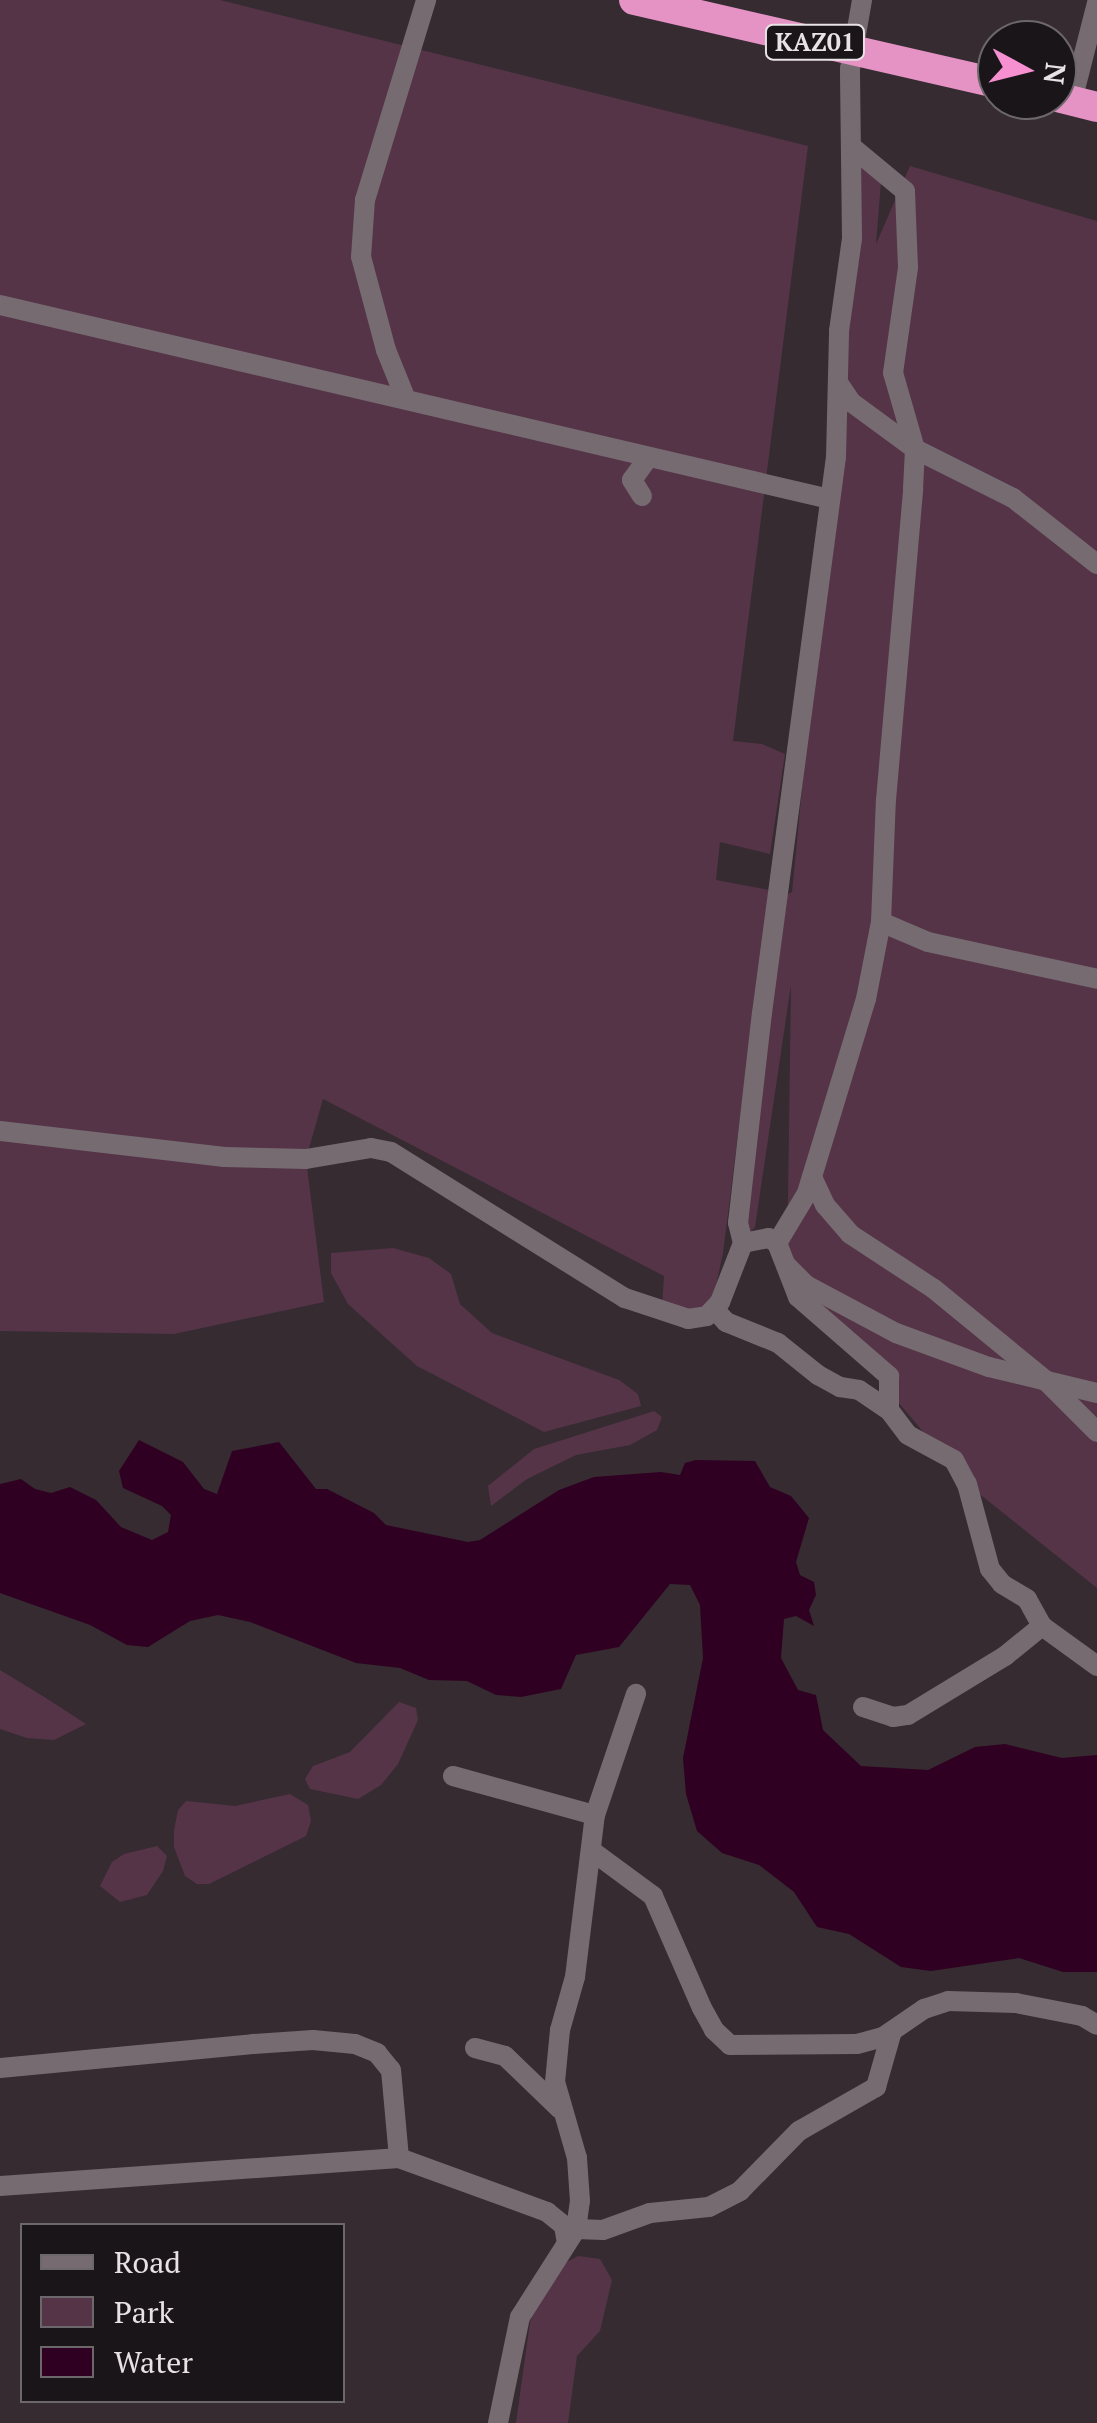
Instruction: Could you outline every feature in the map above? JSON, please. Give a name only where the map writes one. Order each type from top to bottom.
[{"type":"highway","name":"KАZ01","points":[[634,0],[697,7],[977,79]]},
{"type":"street","points":[[405,397],[386,350],[361,257],[365,200],[426,0]]},
{"type":"street","points":[[0,1130],[224,1158],[306,1159],[371,1148],[391,1152],[625,1298],[688,1319],[707,1316],[714,1309],[743,1244],[738,1223],[758,1051],[830,499],[839,384],[838,331],[852,238],[852,50],[862,0]]},
{"type":"street","points":[[1077,93],[1097,3]]},
{"type":"street","points":[[777,1242],[812,1177],[866,999],[880,922],[915,449],[893,374],[908,267],[905,191],[853,148]]},
{"type":"street","points":[[0,305],[830,499]]},
{"type":"street","points":[[839,384],[852,402],[915,449],[1014,498],[1097,564]]},
{"type":"street","points":[[642,496],[632,480],[647,458]]},
{"type":"street","points":[[880,922],[928,942],[1097,980]]},
{"type":"street","points":[[812,1177],[825,1204],[850,1234],[934,1289],[1044,1379],[1097,1432]]},
{"type":"street","points":[[743,1244],[769,1238],[777,1242],[798,1297],[888,1376],[889,1410]]},
{"type":"street","points":[[786,1265],[806,1285],[896,1333],[989,1367],[1097,1393]]},
{"type":"street","points":[[714,1309],[726,1322],[778,1343],[818,1375],[840,1387],[859,1390],[889,1410],[908,1435],[954,1460],[967,1484],[990,1569],[1002,1584],[1026,1599],[1042,1626],[1097,1666]]},
{"type":"street","points":[[863,1707],[894,1717],[908,1715],[1005,1656],[1042,1626]]},
{"type":"street","points":[[498,2423],[520,2316],[571,2236],[580,2201],[578,2158],[555,2082],[558,2048],[575,1977],[595,1815],[636,1694]]},
{"type":"street","points":[[453,1776],[595,1815]]},
{"type":"street","points":[[592,1851],[653,1896],[702,2008],[714,2030],[730,2045],[831,2046],[882,2040],[924,2008],[966,2000],[1052,2009],[1097,2025]]},
{"type":"street","points":[[571,2236],[650,2213],[709,2207],[740,2191],[799,2131],[876,2087],[882,2040]]},
{"type":"street","points":[[0,2068],[293,2042],[355,2044],[377,2053],[392,2070],[399,2158]]},
{"type":"street","points":[[475,2048],[504,2056],[562,2110]]},
{"type":"street","points":[[0,2186],[399,2158],[547,2212],[571,2236]]},
{"type":"green space","points":[[0,0],[220,0],[808,146],[733,741],[762,744],[785,754],[770,854],[720,842],[716,880],[769,890],[723,1253],[714,1295],[701,1313],[662,1308],[664,1276],[323,1099],[306,1159],[324,1302],[174,1334],[0,1331]]},
{"type":"green space","points":[[850,157],[881,182],[876,244],[910,166],[1097,221],[1097,1588],[967,1484],[787,1270],[791,985],[755,1227],[748,1234],[741,1232],[786,895],[792,892],[830,499]]},
{"type":"green space","points":[[393,1248],[429,1258],[451,1274],[460,1304],[492,1333],[619,1380],[638,1394],[641,1406],[544,1432],[417,1366],[348,1304],[331,1273],[331,1253]]},
{"type":"green space","points":[[654,1411],[662,1417],[657,1430],[630,1445],[576,1455],[527,1479],[491,1506],[488,1486],[534,1449]]},
{"type":"green space","points":[[0,1670],[86,1724],[54,1740],[27,1738],[0,1729]]},
{"type":"green space","points":[[399,1702],[416,1708],[418,1720],[398,1764],[381,1785],[358,1799],[310,1789],[305,1779],[313,1766],[350,1752]]},
{"type":"green space","points":[[290,1794],[308,1805],[311,1821],[306,1836],[209,1884],[197,1884],[185,1876],[174,1847],[174,1830],[178,1810],[186,1801],[235,1806]]},
{"type":"green space","points":[[157,1846],[167,1856],[163,1871],[147,1895],[120,1902],[100,1886],[112,1862],[124,1854]]},
{"type":"green space","points":[[578,2256],[600,2259],[612,2280],[600,2331],[577,2356],[568,2423],[516,2423],[530,2322],[542,2288],[563,2264]]},
{"type":"water","points":[[139,1440],[183,1462],[204,1489],[217,1494],[232,1451],[279,1442],[316,1489],[327,1489],[374,1513],[386,1525],[468,1542],[480,1540],[559,1490],[594,1477],[661,1472],[680,1475],[685,1463],[696,1460],[755,1461],[770,1487],[791,1496],[809,1518],[796,1562],[800,1575],[814,1582],[816,1595],[809,1610],[814,1626],[796,1616],[784,1619],[781,1658],[798,1690],[816,1695],[823,1730],[861,1766],[928,1770],[975,1747],[1005,1744],[1062,1758],[1097,1755],[1097,1972],[1063,1972],[1019,1958],[931,1971],[901,1967],[849,1934],[817,1927],[794,1892],[759,1865],[722,1853],[697,1831],[686,1794],[683,1758],[703,1658],[700,1605],[690,1585],[670,1584],[619,1647],[576,1655],[561,1689],[521,1697],[496,1695],[467,1681],[429,1680],[400,1668],[356,1663],[250,1622],[218,1615],[190,1621],[148,1647],[127,1645],[90,1625],[0,1593],[0,1484],[21,1479],[35,1489],[51,1493],[70,1487],[96,1500],[121,1527],[152,1540],[168,1532],[171,1515],[162,1506],[123,1488],[119,1471]]}]
